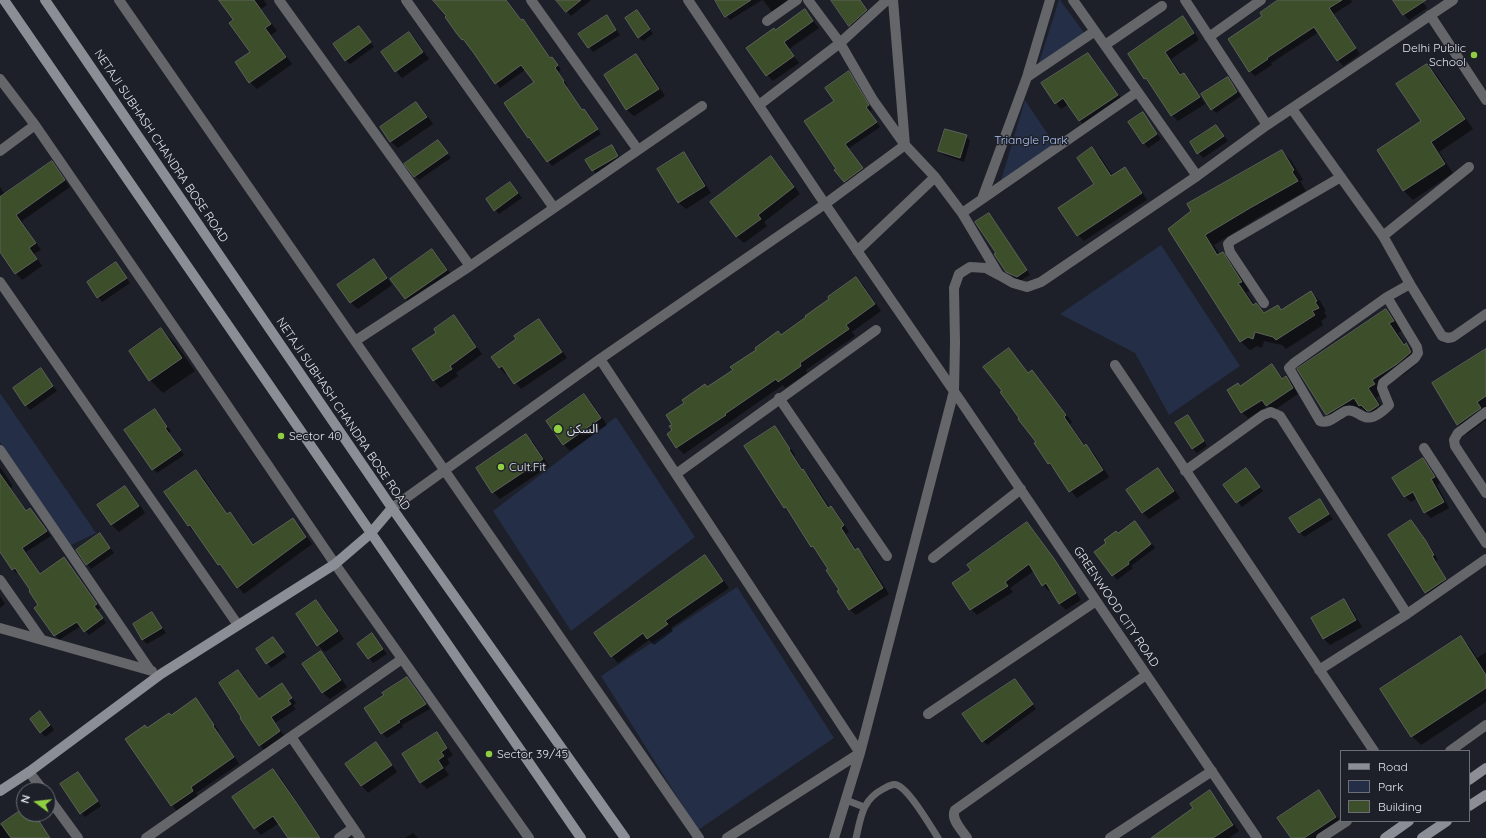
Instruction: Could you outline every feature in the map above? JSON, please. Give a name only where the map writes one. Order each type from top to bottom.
[{"type":"main road","points":[[4,0],[370,534],[581,838]]},
{"type":"main road","name":"NETAJI SUBHASH CHANDRA BOSE ROAD","points":[[45,0],[392,508],[625,838]]},
{"type":"main road","points":[[0,791],[29,772],[161,674],[335,564],[370,534],[392,508]]},
{"type":"main road","points":[[1470,779],[1486,768]]},
{"type":"main road","points":[[1470,805],[1486,795]]},
{"type":"main road","points":[[1385,838],[1408,822]]},
{"type":"main road","points":[[1422,838],[1446,822]]},
{"type":"street","points":[[118,0],[699,838]]},
{"type":"street","points":[[279,0],[470,266]]},
{"type":"street","points":[[406,0],[554,208]]},
{"type":"street","points":[[532,0],[638,150]]},
{"type":"street","name":"GREENWOOD CITY ROAD","points":[[688,0],[825,204],[1021,489],[1257,838]]},
{"type":"street","points":[[767,21],[797,0]]},
{"type":"street","points":[[808,0],[840,43],[873,100],[905,145],[935,177],[962,214],[999,275]]},
{"type":"street","points":[[759,105],[840,43],[887,0]]},
{"type":"street","points":[[893,0],[905,145]]},
{"type":"street","points":[[982,199],[1027,77],[1050,0]]},
{"type":"street","points":[[1073,0],[1197,176]]},
{"type":"street","points":[[1185,0],[1267,125]]},
{"type":"street","points":[[1209,37],[1261,0]]},
{"type":"street","points":[[834,838],[860,753],[954,391],[954,288],[959,274],[970,267],[986,268],[1013,284],[1027,286],[1040,282],[1197,176],[1267,125],[1453,0]]},
{"type":"street","points":[[1105,46],[1162,6]]},
{"type":"street","points":[[1430,15],[1486,100]]},
{"type":"street","points":[[1027,77],[1095,31]]},
{"type":"street","points":[[0,79],[35,125],[335,564],[530,838]]},
{"type":"street","points":[[962,214],[1137,92]]},
{"type":"street","points":[[355,342],[470,266],[702,106]]},
{"type":"street","points":[[1292,109],[1383,236],[1442,336],[1448,338],[1453,337],[1486,314]]},
{"type":"street","points":[[0,151],[35,125]]},
{"type":"street","points":[[392,508],[600,359],[825,204],[905,145]]},
{"type":"street","points":[[1383,236],[1469,167]]},
{"type":"street","points":[[857,251],[935,177]]},
{"type":"street","points":[[1264,303],[1230,252],[1228,244],[1231,240],[1341,177]]},
{"type":"street","points":[[0,282],[238,625]]},
{"type":"street","points":[[1387,297],[1417,347],[1418,353],[1415,358],[1383,383],[1382,388],[1389,405],[1374,417],[1371,419],[1346,411],[1326,422],[1320,421],[1289,368],[1387,297],[1410,284]]},
{"type":"street","points":[[676,474],[779,398],[876,330]]},
{"type":"street","points":[[600,359],[860,753]]},
{"type":"street","points":[[1115,365],[1373,750]]},
{"type":"street","points":[[779,398],[887,556]]},
{"type":"street","points":[[1185,471],[1263,415],[1271,412],[1280,416],[1407,614]]},
{"type":"street","points":[[1486,412],[1458,433],[1454,440],[1455,446],[1486,493]]},
{"type":"street","points":[[1424,448],[1486,543]]},
{"type":"street","points":[[0,450],[150,670]]},
{"type":"street","points":[[933,558],[1021,489]]},
{"type":"street","points":[[1319,670],[1407,614],[1486,559]]},
{"type":"street","points":[[0,580],[42,640]]},
{"type":"street","points":[[928,714],[1096,601]]},
{"type":"street","points":[[0,628],[161,674]]},
{"type":"street","points":[[146,838],[292,738],[402,659]]},
{"type":"street","points":[[967,838],[954,818],[953,814],[955,810],[1146,675]]},
{"type":"street","points":[[1451,750],[1486,725]]},
{"type":"street","points":[[292,738],[360,838]]},
{"type":"street","points":[[728,838],[860,753]]},
{"type":"street","points":[[1110,838],[1212,771]]},
{"type":"street","points":[[29,772],[37,782]]},
{"type":"street","points":[[56,808],[78,838]]},
{"type":"street","points":[[1321,838],[1345,822]]},
{"type":"street","points":[[339,838],[353,828]]},
{"type":"lane","points":[[856,838],[866,802],[876,793],[890,785],[897,785],[904,790],[914,802],[938,838]]},
{"type":"lane","points":[[846,800],[864,807]]},
{"type":"green space","points":[[1059,0],[1085,34],[1037,69]]},
{"type":"green space","name":"Triangle Park","points":[[1025,100],[1055,145],[1000,184]]},
{"type":"green space","points":[[1161,245],[1240,366],[1169,415],[1135,353],[1060,314]]},
{"type":"green space","points":[[0,393],[96,533],[69,546],[0,442]]},
{"type":"green space","points":[[616,417],[695,537],[571,631],[493,511]]},
{"type":"green space","points":[[737,587],[834,738],[698,830],[601,676]]},
{"type":"building","points":[[219,0],[254,0],[271,24],[265,28],[286,57],[249,83],[235,62],[250,52],[229,23],[233,20]]},
{"type":"building","points":[[433,0],[506,0],[521,20],[523,19],[550,58],[552,57],[558,65],[555,68],[564,81],[563,82],[582,110],[584,109],[598,129],[547,162],[529,137],[528,138],[504,103],[534,82],[521,65],[495,84],[473,52],[457,34],[445,17],[446,16]]},
{"type":"building","points":[[556,0],[581,0],[566,12]]},
{"type":"building","points":[[715,0],[751,0],[725,17]]},
{"type":"building","points":[[831,0],[860,0],[867,10],[849,26]]},
{"type":"building","points":[[1278,0],[1342,0],[1329,8],[1356,48],[1337,61],[1314,27],[1267,58],[1268,59],[1249,72],[1228,39],[1262,16],[1260,13]]},
{"type":"building","points":[[1393,0],[1426,0],[1403,15]]},
{"type":"building","points":[[805,9],[813,21],[784,42],[794,56],[766,76],[746,48],[774,28],[775,30]]},
{"type":"building","points":[[637,10],[650,29],[638,38],[625,18]]},
{"type":"building","points":[[607,15],[616,30],[588,48],[578,34]]},
{"type":"building","points":[[1183,16],[1194,33],[1165,52],[1180,75],[1184,73],[1200,97],[1171,116],[1128,54]]},
{"type":"building","points":[[359,26],[371,42],[345,61],[333,44]]},
{"type":"building","points":[[409,32],[423,52],[395,72],[381,52]]},
{"type":"building","points":[[1088,53],[1118,95],[1079,121],[1063,98],[1055,104],[1041,83]]},
{"type":"building","points":[[636,54],[659,89],[626,110],[604,75]]},
{"type":"building","points":[[1427,64],[1465,119],[1431,142],[1445,164],[1403,191],[1377,150],[1421,121],[1396,84]]},
{"type":"building","points":[[849,71],[869,105],[866,107],[877,122],[845,144],[863,168],[844,182],[834,170],[836,169],[804,121],[834,101],[825,88]]},
{"type":"building","points":[[1228,77],[1237,92],[1211,110],[1201,94]]},
{"type":"building","points":[[416,102],[427,117],[390,142],[380,127]]},
{"type":"building","points":[[1143,112],[1157,134],[1143,144],[1128,122]]},
{"type":"building","points":[[1216,125],[1224,136],[1197,154],[1190,142]]},
{"type":"building","points":[[945,129],[967,135],[960,158],[938,151]]},
{"type":"building","points":[[438,140],[448,153],[414,177],[404,164]]},
{"type":"building","points":[[612,145],[618,156],[592,171],[585,160]]},
{"type":"building","points":[[1092,147],[1111,176],[1125,167],[1142,193],[1077,236],[1058,208],[1094,184],[1077,158]]},
{"type":"building","points":[[1282,150],[1294,170],[1292,172],[1298,181],[1205,235],[1217,255],[1223,252],[1242,282],[1238,283],[1253,305],[1256,303],[1264,313],[1278,305],[1281,310],[1311,291],[1319,308],[1312,311],[1315,315],[1276,340],[1273,337],[1255,332],[1253,339],[1248,337],[1240,342],[1168,229],[1191,211],[1187,204]]},
{"type":"building","points":[[684,152],[705,186],[678,203],[657,169]]},
{"type":"building","points":[[771,156],[794,187],[758,215],[761,219],[736,237],[710,202]]},
{"type":"building","points":[[52,161],[65,180],[16,215],[36,243],[29,248],[37,259],[15,274],[0,252],[0,197]]},
{"type":"building","points":[[510,182],[518,193],[494,211],[486,199]]},
{"type":"building","points":[[989,213],[1027,270],[1017,277],[1006,272],[994,254],[996,253],[975,222]]},
{"type":"building","points":[[432,249],[447,270],[405,299],[390,279]]},
{"type":"building","points":[[374,259],[387,278],[350,303],[337,285]]},
{"type":"building","points":[[116,262],[127,278],[97,298],[87,282]]},
{"type":"building","points":[[856,277],[875,304],[846,325],[849,329],[800,363],[801,366],[778,382],[776,379],[725,414],[726,415],[676,448],[667,434],[672,430],[669,426],[672,425],[666,415],[684,403],[682,400],[705,384],[707,387],[733,370],[730,367],[756,350],[755,348],[778,331],[781,335],[806,317],[805,316],[829,299],[828,297]]},
{"type":"building","points":[[1386,309],[1394,321],[1389,323],[1404,345],[1406,343],[1411,352],[1397,364],[1372,380],[1375,384],[1368,388],[1379,405],[1370,411],[1367,411],[1361,405],[1359,406],[1354,398],[1326,415],[1297,369]]},
{"type":"building","points":[[454,315],[476,347],[450,366],[452,369],[433,381],[412,349],[436,333],[434,329]]},
{"type":"building","points":[[539,319],[562,352],[514,384],[502,366],[499,368],[491,357],[516,339],[514,336]]},
{"type":"building","points":[[161,328],[182,358],[149,381],[129,351]]},
{"type":"building","points":[[1009,348],[1028,373],[1032,370],[1066,415],[1064,417],[1084,446],[1086,444],[1103,470],[1069,492],[1050,463],[1048,464],[1034,443],[1036,442],[1000,392],[1002,391],[983,367]]},
{"type":"building","points":[[1486,349],[1486,396],[1477,402],[1481,408],[1457,425],[1432,383]]},
{"type":"building","points":[[1272,364],[1282,379],[1286,376],[1293,388],[1266,406],[1262,400],[1241,413],[1227,390],[1238,383],[1240,386]]},
{"type":"building","points":[[41,368],[53,386],[25,406],[13,388]]},
{"type":"building","points":[[584,394],[601,418],[563,445],[546,421]]},
{"type":"building","points":[[155,409],[167,427],[165,428],[181,450],[152,470],[124,430]]},
{"type":"building","points":[[1188,415],[1204,441],[1192,449],[1175,423]]},
{"type":"building","points":[[775,426],[790,449],[789,450],[828,508],[831,506],[844,525],[841,528],[855,550],[858,548],[883,588],[849,610],[837,591],[839,590],[826,570],[828,569],[813,546],[811,547],[786,507],[784,508],[744,446]]},
{"type":"building","points":[[526,434],[543,459],[492,493],[476,468]]},
{"type":"building","points":[[1423,458],[1435,477],[1431,479],[1444,502],[1424,513],[1413,492],[1404,497],[1392,478]]},
{"type":"building","points":[[1158,468],[1174,491],[1142,513],[1126,490]]},
{"type":"building","points":[[1246,468],[1260,487],[1236,503],[1223,485]]},
{"type":"building","points":[[196,470],[227,514],[230,512],[253,545],[293,518],[306,537],[237,588],[220,564],[218,565],[190,525],[188,526],[164,492]]},
{"type":"building","points":[[0,474],[26,511],[30,508],[47,531],[22,548],[40,574],[64,557],[97,604],[94,606],[103,618],[84,632],[77,622],[54,636],[34,608],[38,605],[29,591],[30,590],[15,568],[12,570],[0,552]]},
{"type":"building","points":[[125,486],[139,506],[111,525],[97,505]]},
{"type":"building","points":[[1320,499],[1329,514],[1299,533],[1289,518]]},
{"type":"building","points":[[1411,520],[1426,541],[1434,555],[1432,556],[1446,579],[1425,593],[1388,535]]},
{"type":"building","points":[[1135,521],[1151,544],[1128,562],[1129,564],[1112,576],[1094,552],[1106,543],[1104,540],[1116,531],[1118,533]]},
{"type":"building","points":[[1027,522],[1055,560],[1076,593],[1059,604],[1046,583],[1042,586],[1029,564],[1005,582],[1008,586],[970,610],[952,583],[971,570],[967,565]]},
{"type":"building","points":[[100,533],[110,548],[86,565],[76,550]]},
{"type":"building","points":[[705,555],[723,581],[665,621],[668,624],[647,639],[643,633],[611,657],[594,633]]},
{"type":"building","points":[[1344,599],[1356,620],[1323,639],[1311,618]]},
{"type":"building","points":[[316,600],[338,631],[317,646],[296,614]]},
{"type":"building","points":[[152,612],[162,628],[142,640],[133,624]]},
{"type":"building","points":[[372,633],[383,649],[368,659],[357,644]]},
{"type":"building","points":[[1461,636],[1486,675],[1486,688],[1411,737],[1380,689]]},
{"type":"building","points":[[273,637],[284,652],[266,664],[256,649]]},
{"type":"building","points":[[321,651],[341,680],[322,693],[302,664]]},
{"type":"building","points":[[238,670],[259,699],[282,683],[292,698],[288,700],[291,704],[271,717],[280,731],[259,746],[219,683]]},
{"type":"building","points":[[407,677],[426,704],[398,721],[400,722],[381,734],[364,708],[384,695],[382,693]]},
{"type":"building","points":[[1015,679],[1033,704],[982,742],[962,714]]},
{"type":"building","points":[[196,698],[234,757],[191,787],[193,791],[171,806],[125,739],[145,725],[147,728],[169,713],[171,715]]},
{"type":"building","points":[[40,711],[50,725],[40,733],[30,719]]},
{"type":"building","points":[[437,732],[447,748],[441,752],[444,756],[438,760],[443,768],[420,783],[402,754]]},
{"type":"building","points":[[376,742],[392,765],[361,786],[345,764]]},
{"type":"building","points":[[273,769],[320,838],[288,838],[273,816],[254,829],[232,797]]},
{"type":"building","points":[[78,772],[98,801],[80,814],[60,784]]},
{"type":"building","points":[[1210,790],[1233,825],[1213,838],[1151,838],[1193,808],[1190,804]]},
{"type":"building","points":[[1319,790],[1336,817],[1304,838],[1291,838],[1277,818]]},
{"type":"building","points":[[16,814],[16,822],[40,822],[50,838],[11,838],[1,824]]},
{"type":"place","name":"Delhi Public School","points":[[1474,55]]},
{"type":"place","name":"السكن","points":[[558,429]]},
{"type":"place","name":"Sector 40","points":[[281,436]]},
{"type":"place","name":"Cult.Fit","points":[[501,467]]},
{"type":"place","name":"Sector 39/45","points":[[489,754]]}]
